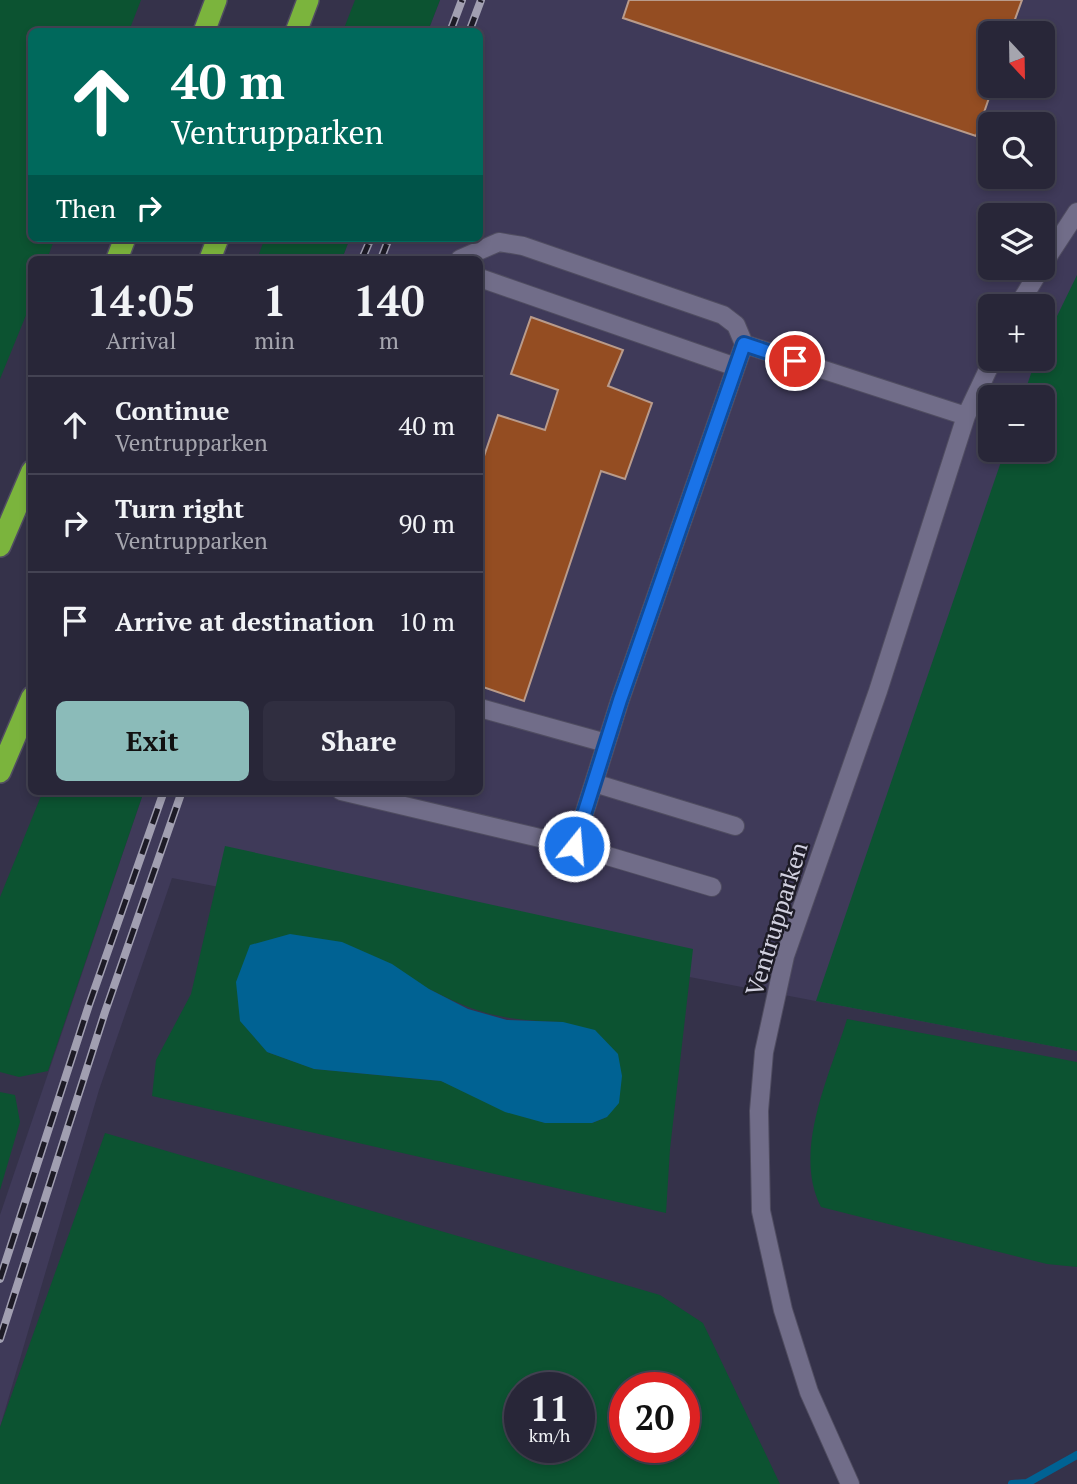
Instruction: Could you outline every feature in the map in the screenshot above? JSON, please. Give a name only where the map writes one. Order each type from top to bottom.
[{"type":"highway","points":[[206,28],[216,0]]},
{"type":"highway","points":[[298,28],[308,0]]},
{"type":"highway","points":[[0,546],[28,480]]},
{"type":"highway","points":[[0,772],[28,706]]},
{"type":"street","points":[[1055,246],[1077,212]]},
{"type":"street","points":[[467,256],[499,242],[523,246],[723,315],[736,325],[744,344],[620,700],[574,846]]},
{"type":"street","points":[[483,279],[736,367]]},
{"type":"street","points":[[744,344],[966,416]]},
{"type":"street","name":"Ventrupparken","points":[[850,1484],[805,1381],[783,1310],[761,1211],[759,1111],[764,1052],[785,956],[878,691],[966,416],[987,371]]},
{"type":"street","points":[[483,709],[606,743]]},
{"type":"street","points":[[594,783],[736,826]]},
{"type":"street","points":[[358,795],[574,846],[712,887]]},
{"type":"shaded area","points":[[440,0],[1077,0],[1077,1051],[172,878],[99,1090],[0,1427],[0,1215],[143,795],[483,795],[483,256],[343,256],[348,242],[483,242],[483,28],[429,28]]},
{"type":"green space","points":[[0,0],[141,0],[130,28],[28,28],[28,242],[53,242],[48,256],[28,256],[28,310],[0,379]]},
{"type":"green space","points":[[355,0],[440,0],[429,28],[344,28]]},
{"type":"green space","points":[[263,242],[348,242],[343,256],[258,256]]},
{"type":"green space","points":[[1077,275],[1077,1051],[816,1001],[1001,462],[1055,462],[1055,385],[1027,385],[1032,371],[1055,371],[1055,320]]},
{"type":"green space","points":[[41,795],[143,795],[48,1071],[19,1077],[0,1072],[0,897]]},
{"type":"green space","points":[[225,846],[693,949],[670,1149],[666,1213],[152,1096],[156,1060],[191,994]],"holes":[[[429,989],[494,1015],[563,1022],[607,1117],[592,1123],[545,1123],[441,1081],[315,1069],[267,1052]]]},
{"type":"green space","points":[[847,1019],[1077,1062],[1077,1267],[1047,1264],[821,1207],[813,1185],[810,1162],[812,1138],[824,1088]]},
{"type":"green space","points":[[0,1092],[15,1095],[20,1122],[0,1190]]},
{"type":"green space","points":[[105,1133],[660,1295],[703,1323],[780,1484],[0,1484],[0,1427]]},
{"type":"water","points":[[290,934],[342,942],[392,964],[429,989],[468,1009],[507,1020],[563,1022],[595,1030],[618,1054],[622,1076],[619,1103],[607,1117],[592,1123],[545,1123],[505,1112],[441,1081],[314,1069],[267,1052],[240,1021],[236,982],[250,945]]},
{"type":"building","points":[[629,0],[1022,0],[1014,21],[978,21],[978,98],[989,98],[984,112],[978,112],[976,136],[623,18]]},
{"type":"building","points":[[531,317],[623,350],[608,386],[652,403],[625,479],[601,471],[524,701],[483,687],[483,459],[498,415],[545,430],[558,390],[511,374]]},
{"type":"waterway","points":[[1012,1484],[1027,1483],[1077,1455]]},
{"type":"railway","points":[[452,28],[462,0]]},
{"type":"railway","points":[[470,28],[481,0]]},
{"type":"railway","points":[[363,256],[369,242]]},
{"type":"railway","points":[[382,256],[387,242]]},
{"type":"railway","points":[[0,1279],[89,1005],[163,795]]},
{"type":"railway","points":[[0,1339],[105,1012],[181,795]]},
{"type":"route","points":[[574,846],[620,700],[744,344],[795,361]]}]
